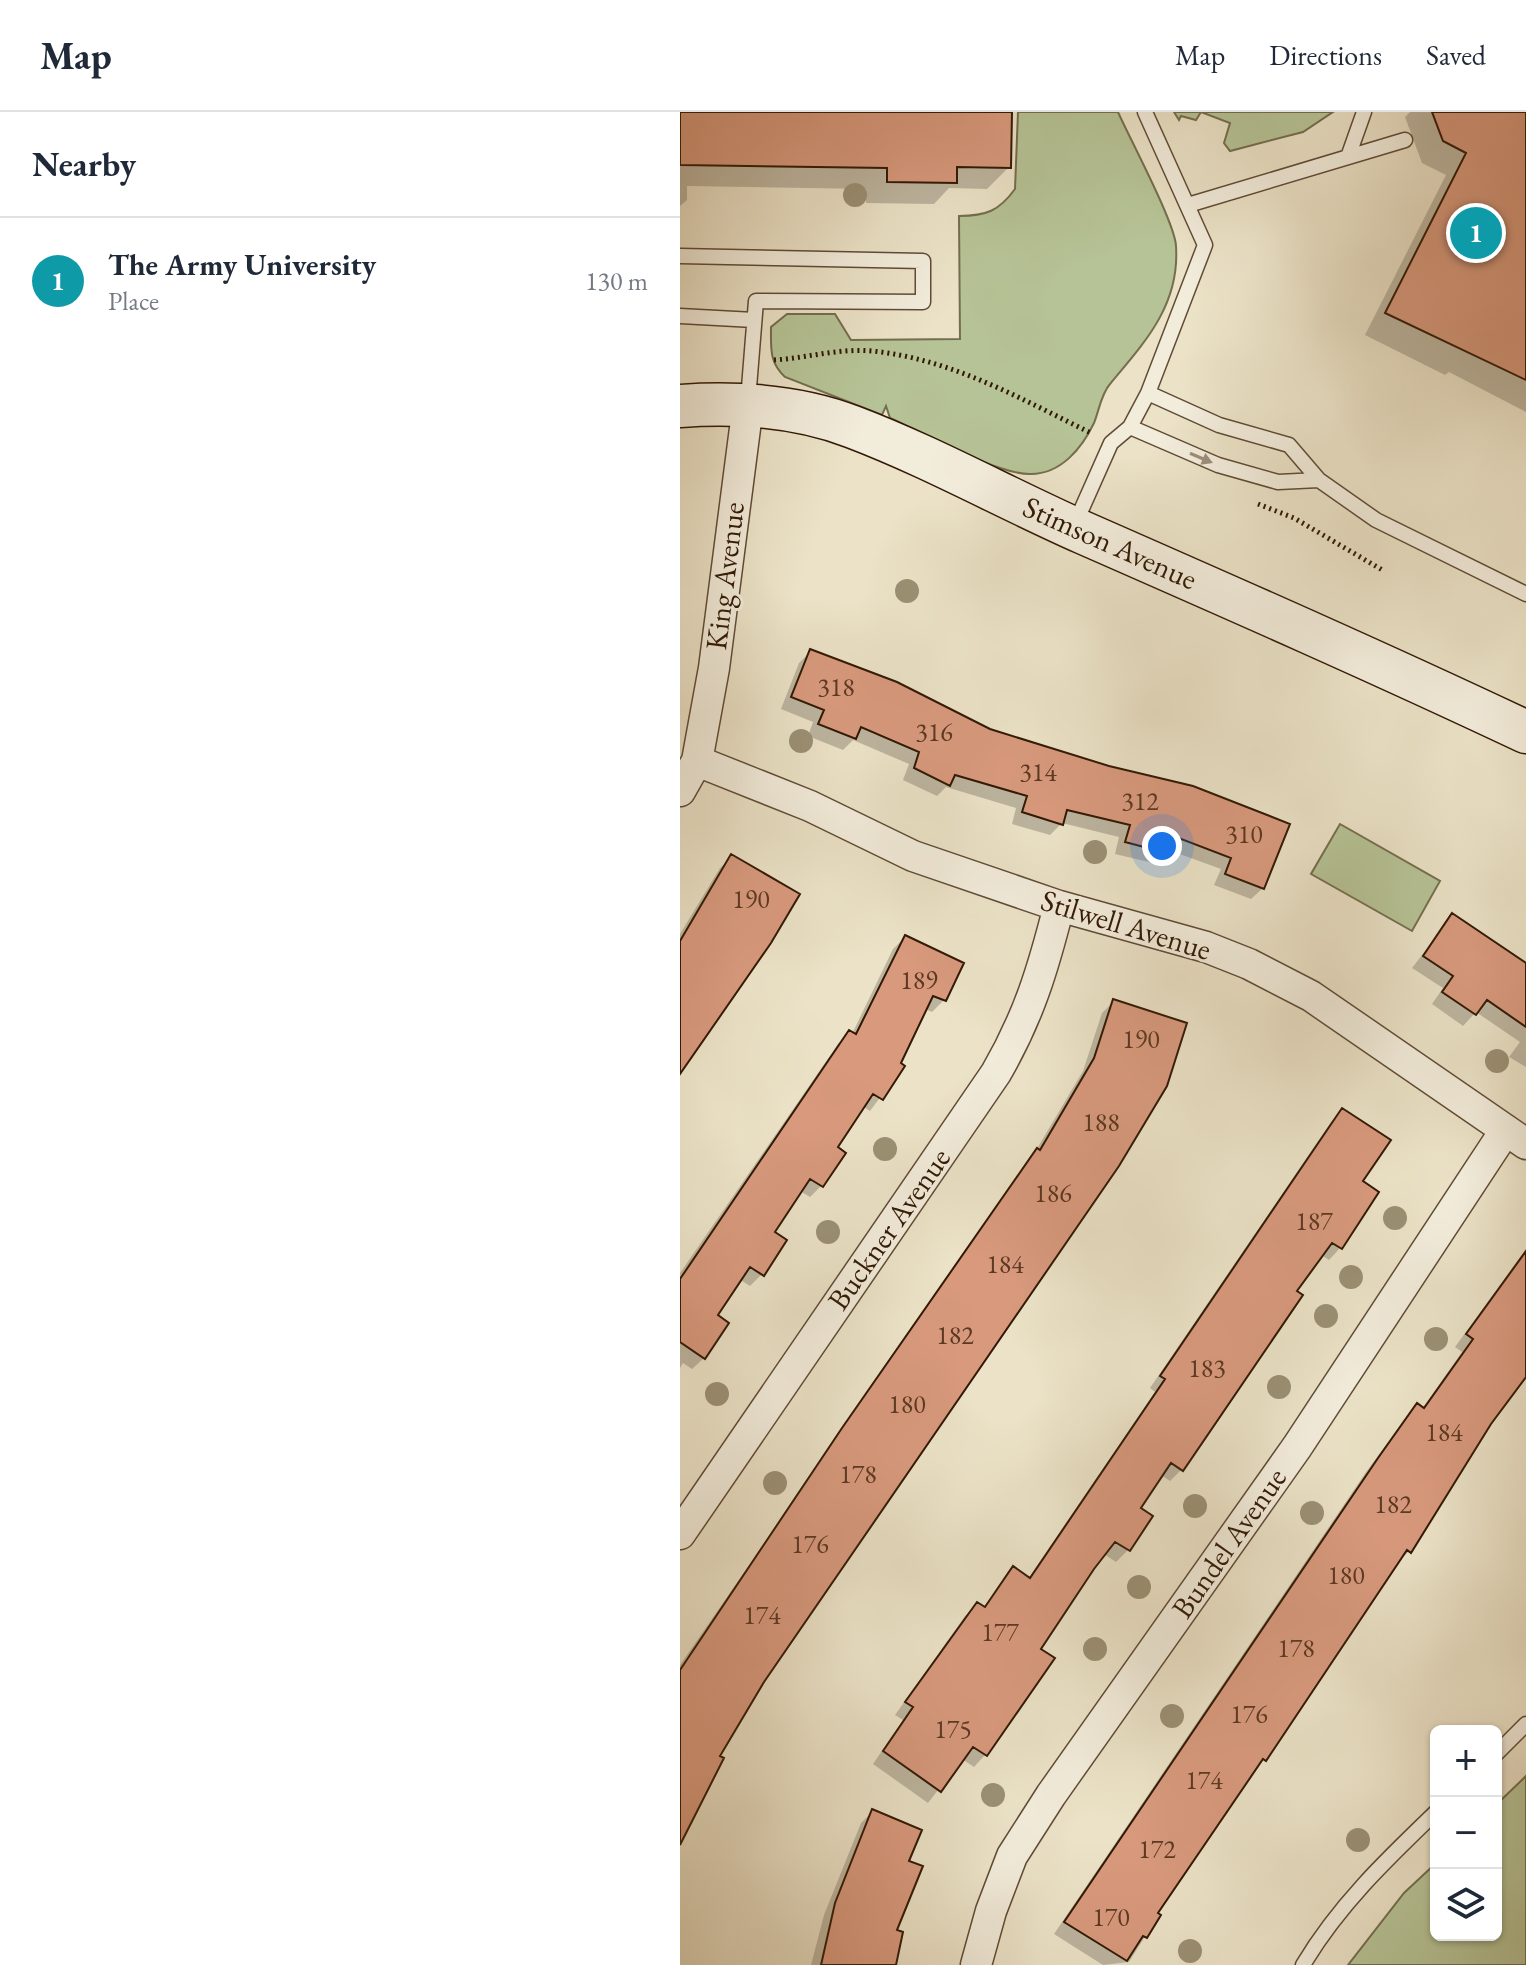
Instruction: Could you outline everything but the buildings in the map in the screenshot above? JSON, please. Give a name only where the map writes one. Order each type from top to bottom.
[{"type":"street","name":"Stimson Avenue","points":[[680,406],[748,405],[800,412],[852,426],[1073,528],[1379,662],[1526,732]]},
{"type":"street","name":"King Avenue","points":[[680,791],[697,761],[731,558],[740,445],[748,405]]},
{"type":"street","name":"Stilwell Avenue","points":[[697,761],[810,806],[913,856],[1059,906],[1206,947],[1249,964],[1311,996],[1516,1137]]},
{"type":"street","name":"Buckner Avenue","points":[[680,1534],[996,1073],[1024,1024],[1043,970],[1059,906]]},
{"type":"street","name":"Bundel Avenue","points":[[976,1965],[991,1911],[1020,1844],[1516,1137]]},
{"type":"lane","points":[[1073,528],[1111,443],[1130,427],[1148,393],[1205,245],[1145,112]]},
{"type":"lane","points":[[1348,157],[1364,112]]},
{"type":"lane","points":[[1188,205],[1405,140]]},
{"type":"lane","points":[[680,256],[923,261],[923,302],[756,301],[748,405]]},
{"type":"lane","points":[[680,316],[754,320]]},
{"type":"lane","points":[[1148,393],[1219,425],[1289,445],[1319,480],[1376,520],[1526,594]]},
{"type":"lane","points":[[1130,427],[1218,465],[1263,478],[1278,482],[1319,480]]},
{"type":"lane","points":[[1502,1748],[1526,1724]]},
{"type":"lane","points":[[1303,1965],[1322,1932],[1368,1877],[1430,1818]]},
{"type":"path","points":[[751,361],[872,351],[966,372],[1111,443]]},
{"type":"path","points":[[1251,502],[1294,518],[1384,571]]},
{"type":"green space","points":[[1018,112],[1118,112],[1160,201],[1176,246],[1176,267],[1166,305],[1147,337],[1107,388],[1083,442],[1069,458],[1052,470],[1031,474],[999,468],[960,452],[890,418],[886,406],[882,415],[785,377],[774,360],[771,342],[771,327],[787,314],[835,314],[851,340],[960,339],[959,216],[991,211],[1015,189]]},
{"type":"green space","points":[[1174,112],[1201,112],[1196,120],[1181,116],[1179,120]]},
{"type":"green space","points":[[1201,112],[1333,112],[1303,132],[1230,151],[1224,143],[1230,123]]},
{"type":"green space","points":[[1340,824],[1440,881],[1412,931],[1311,874]]},
{"type":"green space","points":[[1526,1776],[1526,1965],[1348,1965],[1404,1893],[1430,1869],[1430,1941],[1502,1941],[1502,1799]]},
{"type":"place","name":"The Army University","points":[[1476,233]]}]
